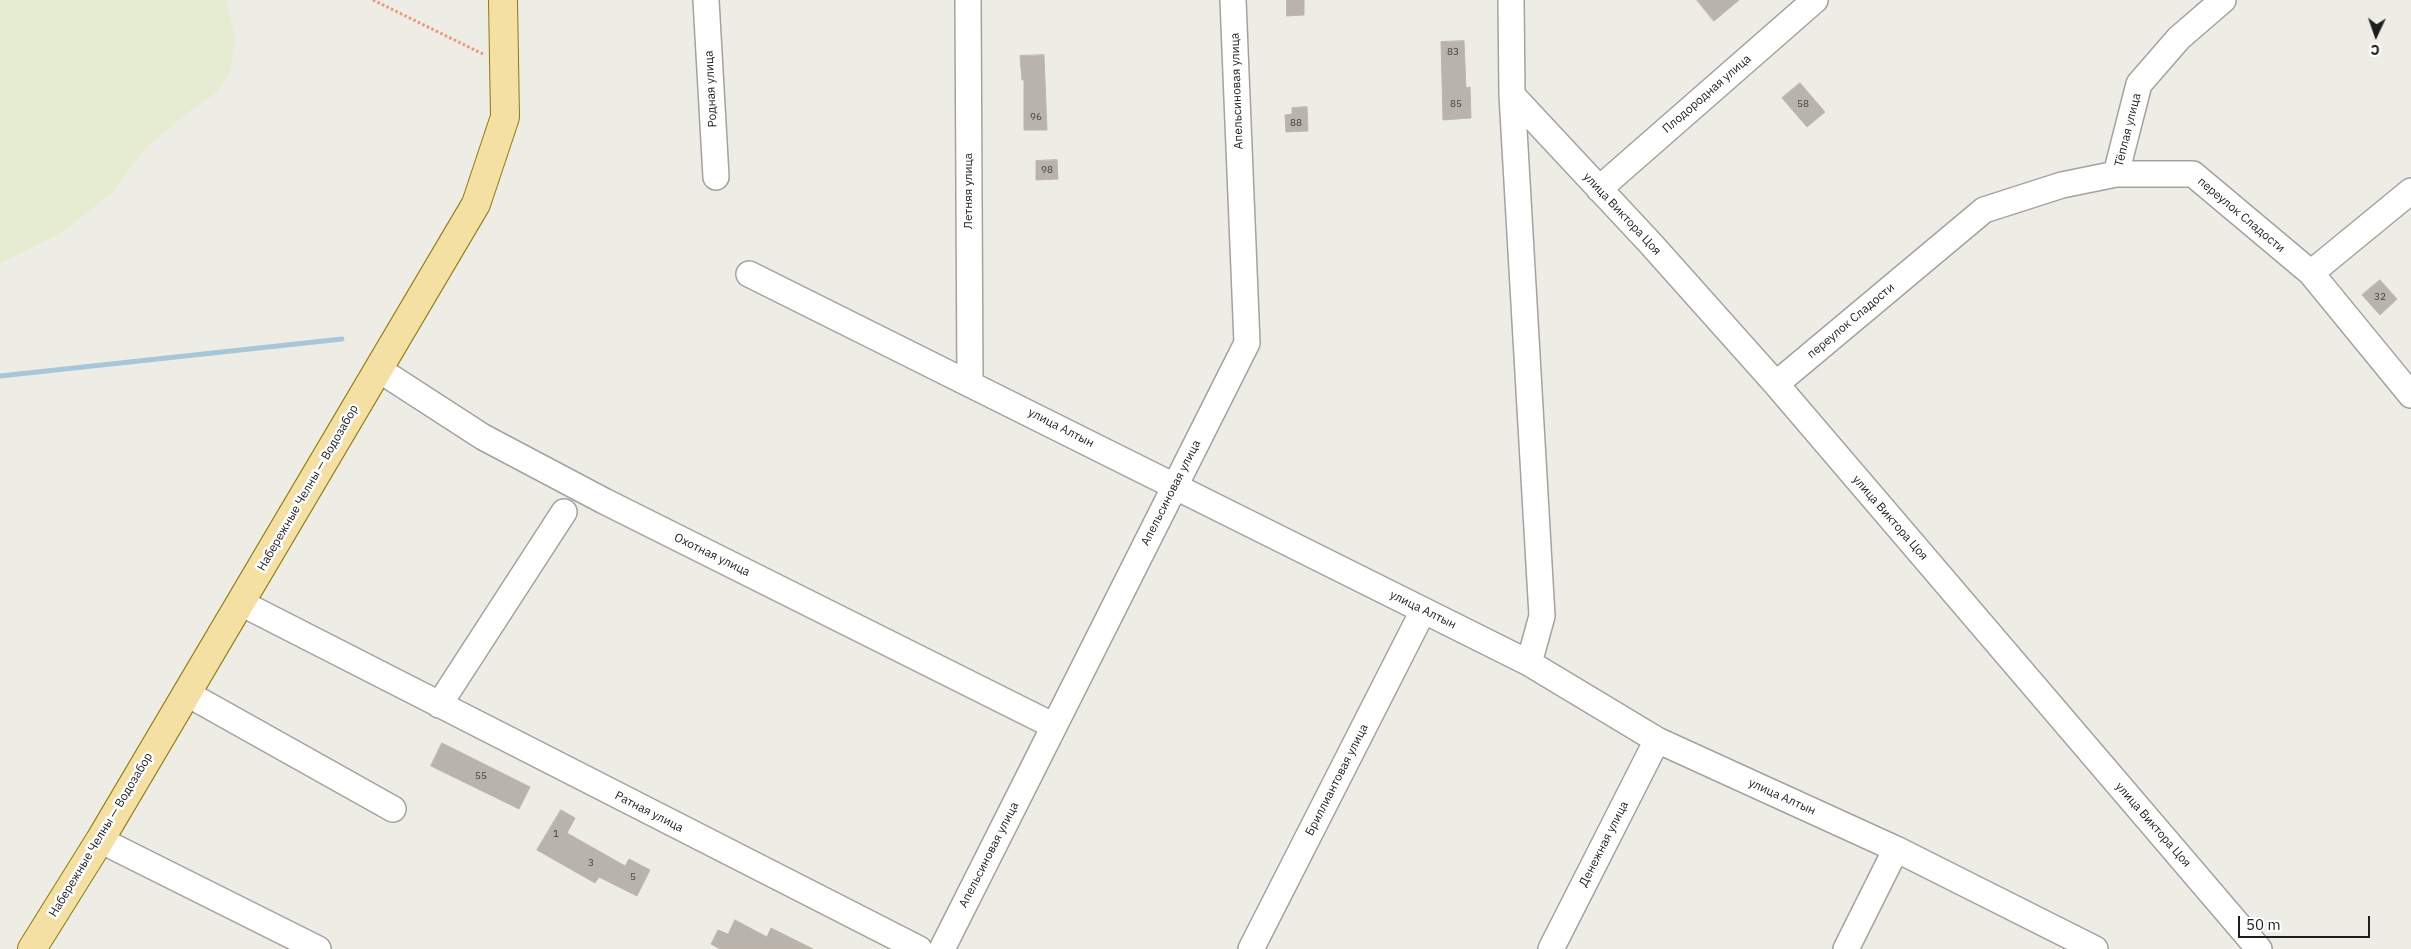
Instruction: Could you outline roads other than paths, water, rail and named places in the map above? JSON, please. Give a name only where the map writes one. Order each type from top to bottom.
[{"type":"main road","name":"Набережные Челны — Водозабор","points":[[32,949],[100,840],[476,204],[505,117],[503,0]]},
{"type":"street","name":"Родная улица","points":[[706,0],[716,177]]},
{"type":"street","name":"Летняя улица","points":[[968,0],[970,383]]},
{"type":"street","name":"Апельсиновая улица","points":[[942,949],[1247,342],[1233,0]]},
{"type":"street","points":[[1511,0],[1512,95],[1542,616],[1529,663]]},
{"type":"street","name":"Плодородная улица","points":[[1599,189],[1815,0]]},
{"type":"street","name":"Тёплая улица","points":[[2116,174],[2139,84],[2179,38],[2223,0]]},
{"type":"street","name":"улица Виктора Цоя","points":[[1512,95],[1776,384],[2259,949]]},
{"type":"street","name":"переулок Сладости","points":[[1776,384],[1984,210],[2062,185],[2116,174],[2193,174],[2311,273],[2411,395]]},
{"type":"street","points":[[2311,273],[2411,191]]},
{"type":"street","name":"улица Алтын","points":[[749,274],[1529,663],[1657,740],[1896,849],[2096,949]]},
{"type":"street","name":"Охотная улица","points":[[378,369],[483,437],[604,501],[1054,726]]},
{"type":"street","points":[[439,705],[564,512]]},
{"type":"street","name":"Ратная улица","points":[[241,603],[920,949]]},
{"type":"street","name":"Бриллиантовая улица","points":[[1251,949],[1423,610]]},
{"type":"street","points":[[186,693],[393,809]]},
{"type":"street","name":"Денежная улица","points":[[1551,949],[1657,740]]},
{"type":"street","points":[[100,840],[318,949]]},
{"type":"street","points":[[1846,949],[1896,849]]},
{"type":"waterway","points":[[0,376],[342,339]]}]
